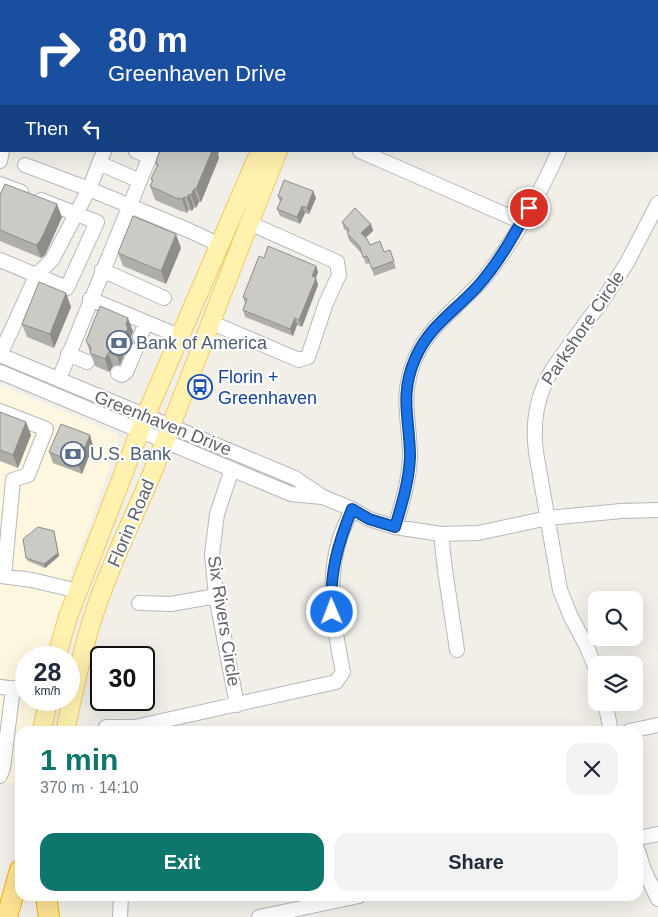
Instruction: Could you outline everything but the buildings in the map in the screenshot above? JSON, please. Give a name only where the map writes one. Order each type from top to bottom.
[{"type":"highway","points":[[7,917],[15,888]]},
{"type":"highway","points":[[46,901],[49,917]]},
{"type":"main road","name":"Florin Road","points":[[60,646],[68,617],[143,423],[260,152]]},
{"type":"main road","name":"Florin Road","points":[[66,726],[81,656],[94,613],[168,433],[248,223],[278,152]]},
{"type":"main road","points":[[43,726],[46,711]]},
{"type":"main road","points":[[16,917],[18,901]]},
{"type":"main road","points":[[42,917],[44,901]]},
{"type":"street","points":[[362,152],[522,222]]},
{"type":"street","points":[[395,527],[406,490],[409,471],[410,448],[406,400],[408,378],[415,358],[423,342],[435,326],[468,296],[488,274],[522,222],[558,152]]},
{"type":"street","points":[[59,379],[90,299],[151,154]]},
{"type":"street","points":[[0,355],[37,274],[52,260],[89,189],[102,157],[140,181]]},
{"type":"street","points":[[25,165],[129,205],[220,245]]},
{"type":"street","points":[[0,184],[96,222],[66,288],[37,274],[0,260]]},
{"type":"street","name":"Parkshore Circle","points":[[591,656],[560,590],[534,438],[536,409],[540,394],[553,368],[585,326],[628,261],[658,203]]},
{"type":"street","points":[[210,322],[298,360],[308,357],[326,303],[339,275],[337,262],[248,223]]},
{"type":"street","points":[[102,270],[164,298]]},
{"type":"street","points":[[90,299],[179,336]]},
{"type":"street","points":[[140,337],[146,322]]},
{"type":"street","points":[[118,373],[122,375],[126,372],[134,351]]},
{"type":"street","points":[[68,354],[87,362]]},
{"type":"street","name":"Greenhaven Drive","points":[[0,355],[59,379],[143,423]]},
{"type":"street","points":[[0,360],[19,362]]},
{"type":"street","name":"Greenhaven Drive","points":[[0,372],[295,478],[323,497],[352,509],[369,519],[395,527],[441,534],[478,533],[548,518],[621,510],[658,510]]},
{"type":"street","points":[[0,411],[46,429],[28,475],[13,480],[2,576],[32,580],[78,591]]},
{"type":"street","name":"Greenhaven Drive","points":[[168,433],[232,469],[291,494],[323,497]]},
{"type":"street","name":"Six Rivers Circle","points":[[232,469],[222,496],[213,532],[212,564],[216,596],[237,705],[336,682],[344,672],[333,622],[332,581],[339,541],[352,509]]},
{"type":"street","points":[[441,534],[457,650]]},
{"type":"street","points":[[139,603],[171,604],[216,596]]},
{"type":"street","points":[[0,776],[3,768],[13,688]]},
{"type":"street","points":[[139,726],[237,705]]},
{"type":"street","points":[[607,711],[610,726]]},
{"type":"street","points":[[643,728],[658,725]]},
{"type":"street","points":[[643,837],[658,834]]},
{"type":"street","points":[[643,867],[658,899]]},
{"type":"street","points":[[120,917],[121,901]]},
{"type":"street","points":[[259,917],[335,901]]},
{"type":"shaded area","points":[[0,385],[112,432],[117,436],[119,443],[70,577],[52,646],[15,646],[15,711],[38,711],[36,726],[15,726],[15,784],[0,782]]},
{"type":"place","name":"Bank of America","points":[[119,343]]},
{"type":"place","name":"Florin + Greenhaven","points":[[200,387]]},
{"type":"place","name":"U.S. Bank","points":[[73,454]]},
{"type":"route","points":[[332,612],[332,581],[339,541],[352,509],[369,519],[395,527],[406,490],[409,471],[410,448],[406,417],[406,391],[415,358],[423,342],[435,326],[468,296],[488,274],[529,208]]}]
